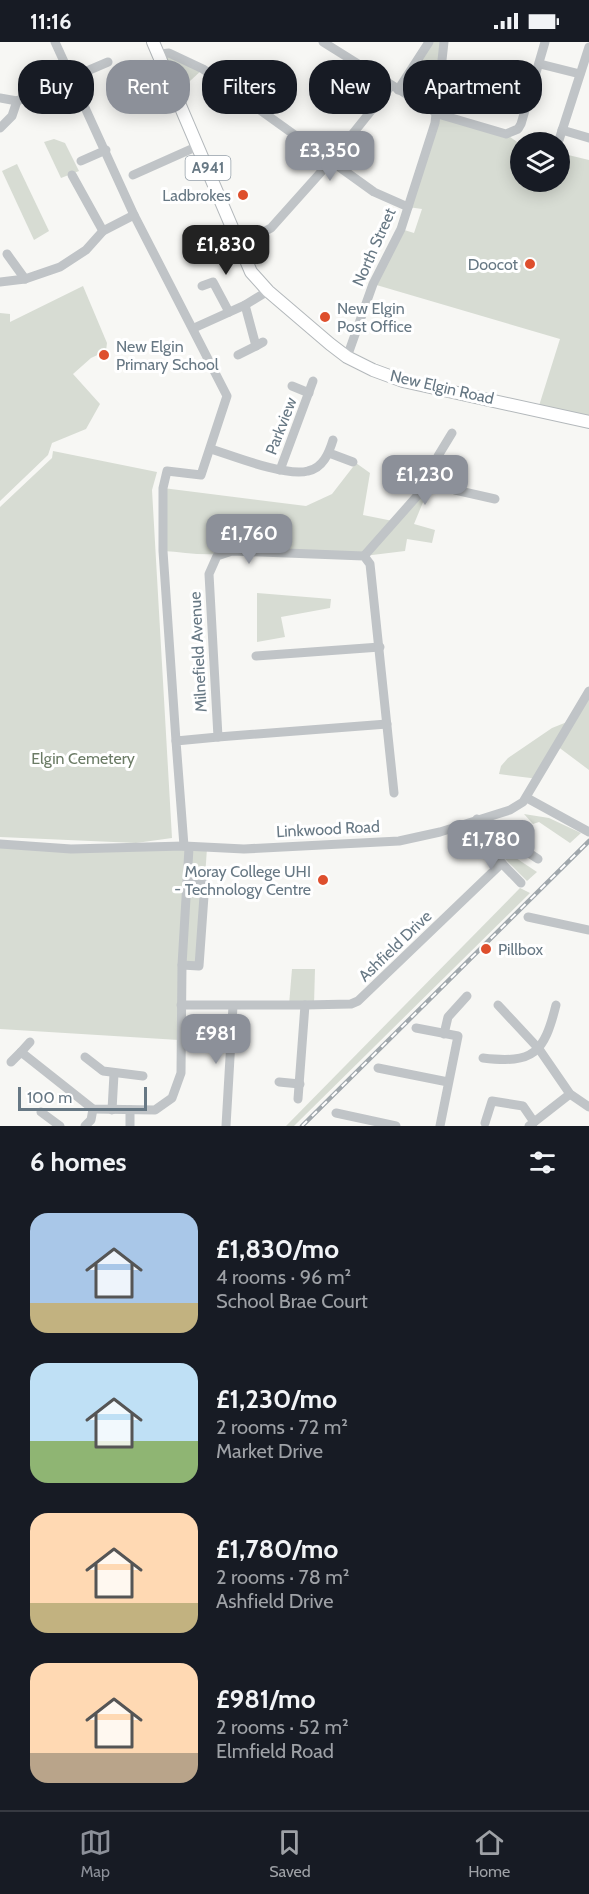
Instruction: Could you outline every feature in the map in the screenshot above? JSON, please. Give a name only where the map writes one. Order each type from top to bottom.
[{"type":"main road","name":"A941","points":[[153,42],[251,272],[268,291]]},
{"type":"main road","name":"New Elgin Road","points":[[268,291],[347,357],[403,381],[589,422]]},
{"type":"street","points":[[55,42],[64,60]]},
{"type":"street","points":[[323,42],[403,93]]},
{"type":"street","points":[[239,245],[271,228],[395,88],[429,42]]},
{"type":"street","name":"North Street","points":[[442,60],[444,42]]},
{"type":"street","points":[[541,60],[545,42]]},
{"type":"street","points":[[589,47],[561,135],[589,138]]},
{"type":"street","points":[[160,54],[169,52],[203,69],[374,192],[408,207]]},
{"type":"street","points":[[542,64],[580,74]]},
{"type":"street","points":[[0,98],[16,101],[12,116],[0,128]]},
{"type":"street","points":[[89,114],[134,214],[227,396],[211,449],[280,470],[308,471],[322,463],[329,453],[333,440]]},
{"type":"street","points":[[438,114],[506,134],[513,133],[521,124],[524,114]]},
{"type":"street","name":"North Street","points":[[347,357],[373,284],[401,229],[438,114]]},
{"type":"street","points":[[133,175],[198,146]]},
{"type":"street","points":[[81,161],[106,150]]},
{"type":"street","points":[[72,175],[103,231]]},
{"type":"street","points":[[0,282],[5,284],[25,279],[60,267],[86,250],[103,231],[134,214]]},
{"type":"street","points":[[7,254],[25,279]]},
{"type":"street","points":[[202,286],[213,282],[229,312]]},
{"type":"street","points":[[194,328],[245,305],[268,291]]},
{"type":"street","points":[[238,355],[260,344],[245,305]]},
{"type":"street","name":"Parkview","points":[[280,470],[313,381]]},
{"type":"street","name":"Parkview","points":[[292,386],[309,393]]},
{"type":"street","points":[[394,793],[373,574],[364,556],[433,478],[438,456],[452,433]]},
{"type":"street","name":"Milnefield Avenue","points":[[93,1109],[155,1110],[172,1098],[181,1073],[180,1005],[188,881],[163,551],[164,488],[167,471],[201,475],[211,449]]},
{"type":"street","points":[[329,453],[352,462]]},
{"type":"street","points":[[433,478],[455,490],[495,499]]},
{"type":"street","name":"Milnefield Avenue","points":[[218,737],[208,574],[217,556],[232,551],[364,556]]},
{"type":"street","points":[[256,656],[380,647]]},
{"type":"street","points":[[586,830],[527,798],[589,692]]},
{"type":"street","points":[[176,741],[387,724]]},
{"type":"street","name":"Linkwood Road","points":[[0,844],[71,849],[186,847],[244,849],[399,841],[440,832],[510,810],[527,798]]},
{"type":"street","points":[[477,819],[538,859]]},
{"type":"street","points":[[488,849],[521,883]]},
{"type":"street","name":"Ashfield Drive","points":[[180,1005],[351,1004],[358,1001],[502,863]]},
{"type":"street","points":[[182,964],[199,966],[205,882],[188,881]]},
{"type":"street","points":[[528,917],[589,930]]},
{"type":"street","points":[[444,1034],[448,1017],[467,996]]},
{"type":"street","points":[[298,1099],[305,1005]]},
{"type":"street","points":[[498,1005],[539,1050],[570,1094],[589,1107]]},
{"type":"street","points":[[483,1058],[515,1061],[539,1050],[549,1035],[556,1005]]},
{"type":"street","points":[[226,1126],[233,1006]]},
{"type":"street","points":[[416,1028],[458,1036],[440,1126]]},
{"type":"street","points":[[11,1062],[30,1042]]},
{"type":"street","points":[[21,1052],[93,1109],[91,1120],[85,1126]]},
{"type":"street","points":[[85,1057],[96,1067],[114,1074],[143,1076]]},
{"type":"street","points":[[378,1068],[448,1082]]},
{"type":"street","points":[[112,1110],[114,1074]]},
{"type":"street","points":[[279,1082],[300,1084]]},
{"type":"street","points":[[485,1123],[492,1101],[523,1106],[531,1124],[570,1094]]},
{"type":"street","points":[[130,1110],[130,1126]]},
{"type":"street","points":[[41,1112],[60,1126]]},
{"type":"street","points":[[336,1113],[396,1126]]},
{"type":"green space","points":[[429,42],[444,42],[442,60],[417,60]]},
{"type":"green space","points":[[160,54],[177,60],[163,60]]},
{"type":"green space","points":[[190,64],[202,70],[190,81]]},
{"type":"green space","points":[[403,82],[403,93],[398,90]]},
{"type":"green space","points":[[436,114],[510,137],[510,192],[570,192],[570,155],[589,160],[589,422],[538,409],[560,339],[373,284],[401,229],[414,233],[422,209],[408,207],[438,115]]},
{"type":"green space","points":[[54,139],[65,143],[79,171],[61,178],[44,142]]},
{"type":"green space","points":[[17,164],[49,231],[34,240],[2,171]]},
{"type":"green space","points":[[83,286],[107,343],[106,351],[91,358],[73,374],[100,404],[86,429],[52,443],[48,455],[0,501],[0,313],[10,314],[10,322]]},
{"type":"green space","name":"Elgin Cemetery","points":[[53,451],[157,472],[152,490],[172,838],[136,843],[0,837],[0,507],[52,458]]},
{"type":"green space","points":[[356,463],[370,473],[363,515],[393,521],[433,478],[414,524],[435,530],[432,543],[407,539],[405,551],[364,556],[232,551],[207,554],[163,551],[163,488],[306,506],[332,494]]},
{"type":"green space","points":[[257,593],[331,599],[330,608],[281,617],[285,637],[257,642]]},
{"type":"green space","points":[[589,692],[589,770],[557,746],[539,779],[499,774],[501,766],[508,758],[552,728],[572,720]]},
{"type":"green space","points":[[524,814],[549,818],[581,833],[570,843],[539,822],[533,824]]},
{"type":"green space","points":[[469,829],[537,872],[527,881],[492,846],[480,857],[469,845],[472,842],[465,834]]},
{"type":"green space","points":[[0,844],[207,848],[199,966],[183,965],[179,1040],[0,1029]]},
{"type":"green space","points":[[520,888],[530,893],[294,1126],[286,1126]]},
{"type":"green space","points":[[292,969],[315,969],[314,1005],[289,1005]]},
{"type":"railway","points":[[302,1126],[589,841]]},
{"type":"place","name":"Ladbrokes","points":[[243,195]]},
{"type":"place","name":"Doocot","points":[[530,264]]},
{"type":"place","name":"New Elgin Post Office","points":[[325,317]]},
{"type":"place","name":"New Elgin Primary School","points":[[104,355]]},
{"type":"place","name":"Moray College UHI - Technology Centre","points":[[323,880]]},
{"type":"place","name":"Pillbox","points":[[486,949]]}]
